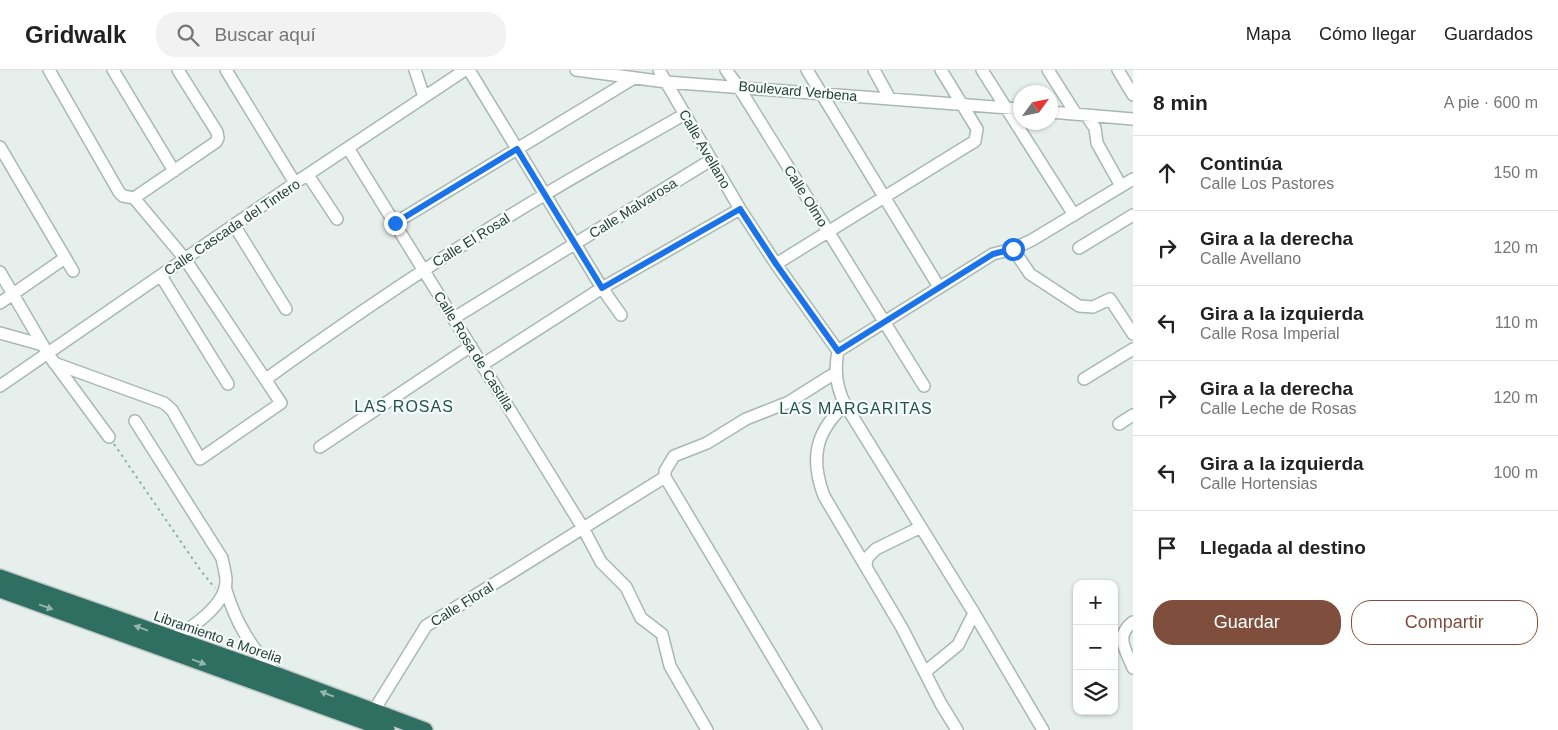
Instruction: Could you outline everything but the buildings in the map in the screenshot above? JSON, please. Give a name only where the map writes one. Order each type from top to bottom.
[{"type":"highway","name":"Libramiento a Morelia","points":[[0,577],[278,675],[425,730]]},
{"type":"highway","points":[[0,590],[387,730]]},
{"type":"street","points":[[0,333],[164,403],[172,410],[200,459],[281,403],[185,259],[134,198],[123,196],[119,192],[49,70]]},
{"type":"street","points":[[113,70],[174,171]]},
{"type":"street","points":[[134,198],[216,142],[218,138],[178,70]]},
{"type":"street","points":[[226,70],[295,183]]},
{"type":"street","points":[[415,70],[424,97]]},
{"type":"street","name":"Calle Cascada del Tintero","points":[[0,386],[295,183],[465,70]]},
{"type":"street","points":[[469,70],[602,288],[621,315]]},
{"type":"street","name":"Boulevard Verbena","points":[[576,70],[666,82],[738,86],[1013,109]]},
{"type":"street","name":"Calle Avellano","points":[[658,70],[740,209],[776,264],[838,351]]},
{"type":"street","name":"Calle Olmo","points":[[726,70],[738,86],[924,386]]},
{"type":"street","points":[[807,70],[939,287]]},
{"type":"street","points":[[874,70],[890,99]]},
{"type":"street","points":[[776,264],[972,144],[976,138],[977,130],[941,70]]},
{"type":"street","points":[[982,70],[1074,215]]},
{"type":"street","points":[[1048,70],[1081,114],[1095,128],[1097,143],[1121,186]]},
{"type":"street","points":[[1118,70],[1133,95]]},
{"type":"street","points":[[395,223],[634,78]]},
{"type":"street","points":[[1058,113],[1133,118]]},
{"type":"street","name":"Calle El Rosal","points":[[266,379],[424,270],[545,194],[685,114]]},
{"type":"street","points":[[0,147],[73,271]]},
{"type":"street","name":"Calle Rosa de Castilla","points":[[348,148],[583,528],[601,562],[626,588],[641,618],[662,634],[670,666],[707,730]]},
{"type":"street","name":"Calle Malvarosa","points":[[454,318],[711,160]]},
{"type":"street","points":[[308,175],[337,219]]},
{"type":"street","points":[[1043,730],[974,613],[845,405],[838,390],[835,373],[838,351],[993,254],[1013,249],[1032,240],[1133,179]]},
{"type":"street","points":[[482,365],[602,288],[740,209]]},
{"type":"street","points":[[1079,248],[1133,215]]},
{"type":"street","points":[[234,225],[286,309]]},
{"type":"street","points":[[1013,249],[1030,274],[1079,306],[1093,307],[1110,299],[1133,334]]},
{"type":"street","points":[[24,314],[1,301],[65,258]]},
{"type":"street","points":[[0,272],[48,354],[109,437]]},
{"type":"street","points":[[161,276],[228,384]]},
{"type":"street","points":[[320,447],[471,346]]},
{"type":"street","points":[[1084,379],[1133,349]]},
{"type":"street","points":[[816,730],[665,477],[665,471],[674,456],[707,443],[746,419],[789,402],[835,373]]},
{"type":"street","points":[[845,405],[833,416],[823,430],[818,446],[816,463],[818,480],[824,496],[902,628],[941,704],[957,730]]},
{"type":"street","points":[[1119,424],[1133,415]]},
{"type":"street","points":[[135,421],[222,558],[226,580],[223,591],[201,622],[172,638]]},
{"type":"street","name":"Calle Floral","points":[[373,712],[426,626],[665,477]]},
{"type":"street","points":[[866,566],[867,558],[876,549],[921,527]]},
{"type":"street","points":[[223,591],[246,638],[263,660],[278,675]]},
{"type":"street","points":[[925,672],[958,645],[974,613]]},
{"type":"street","points":[[1133,622],[1122,633],[1133,668]]},
{"type":"path","points":[[109,437],[201,571],[223,591]]},
{"type":"district","name":"LAS ROSAS","points":[[404,406]]},
{"type":"district","name":"LAS MARGARITAS","points":[[856,408]]},
{"type":"route","points":[[395,223],[517,149],[602,288],[740,209],[806,308],[838,351],[993,254],[1013,249]]}]
